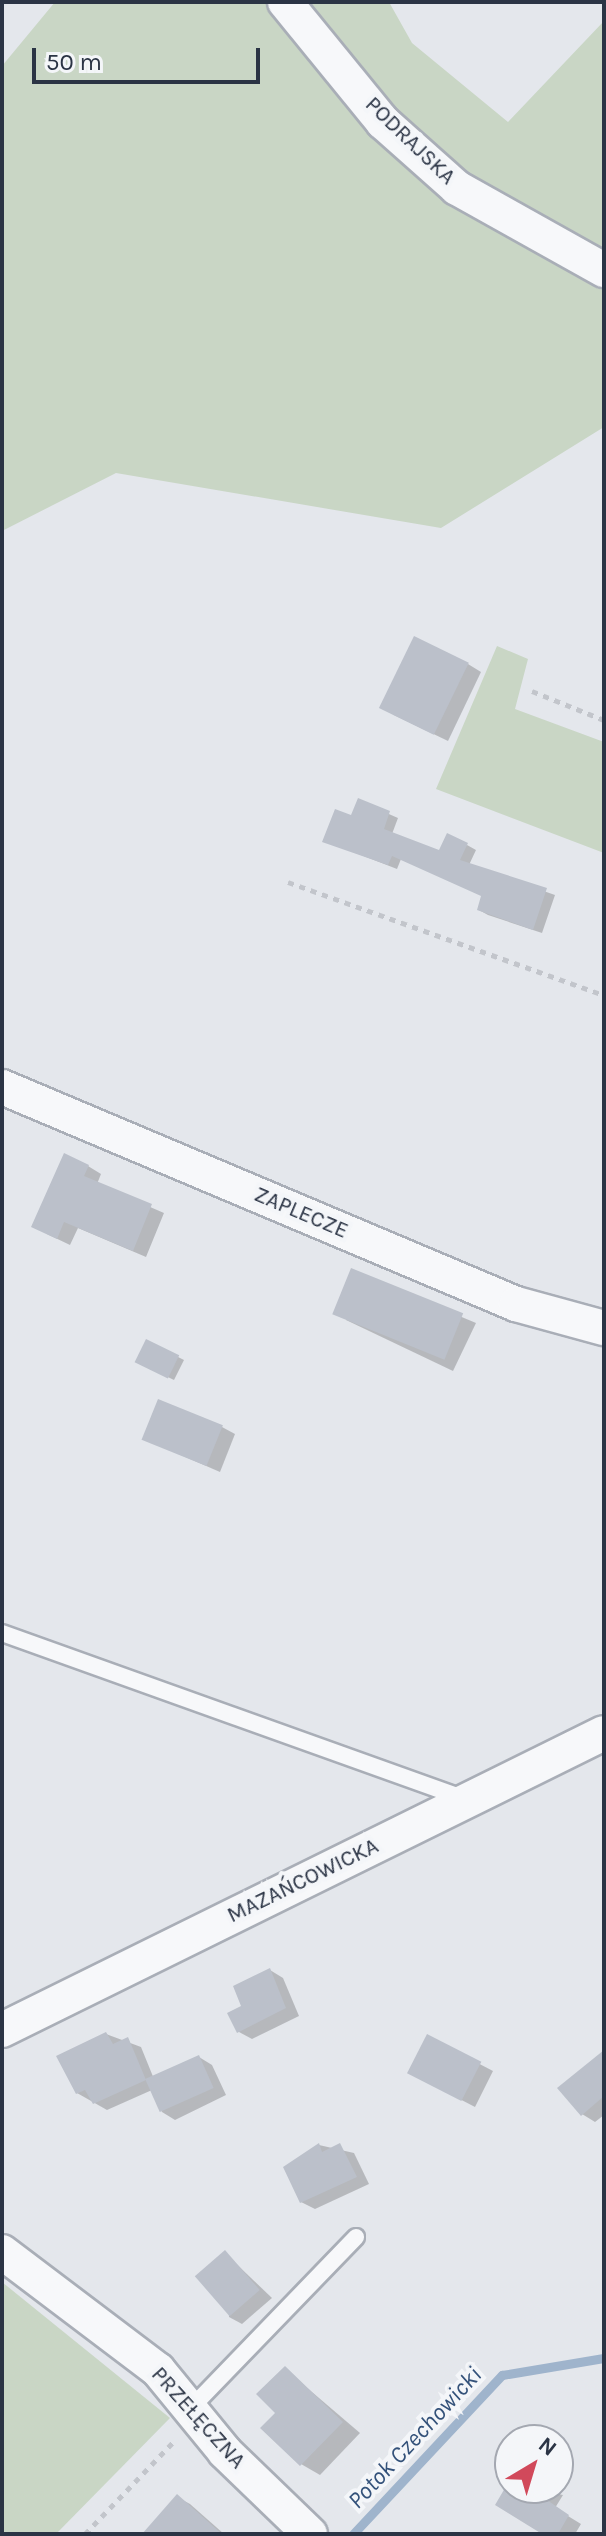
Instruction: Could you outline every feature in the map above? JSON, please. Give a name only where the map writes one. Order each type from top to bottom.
[{"type":"street","name":"PODRAJSKA","points":[[285,2],[383,122],[457,188],[604,270]]},
{"type":"street","name":"ZAPLECZE","points":[[2,1087],[516,1304],[604,1328]]},
{"type":"street","name":"MAZAŃCOWICKA","points":[[2,2030],[604,1733]]},
{"type":"street","name":"PRZEŁĘCZNA","points":[[2,2252],[158,2370],[194,2413],[310,2534]]},
{"type":"lane","points":[[2,1633],[467,1800]]},
{"type":"lane","points":[[194,2413],[356,2237]]},
{"type":"path","points":[[532,691],[604,720]]},
{"type":"path","points":[[288,882],[604,995]]},
{"type":"path","points":[[85,2534],[194,2413]]},
{"type":"green space","points":[[55,2],[389,2],[412,43],[508,122],[604,21],[604,427],[441,528],[116,473],[2,531],[2,66]]},
{"type":"green space","points":[[497,646],[528,659],[515,709],[604,742],[604,853],[436,789]]},
{"type":"green space","points":[[2,2282],[170,2418],[56,2534],[2,2534]]},
{"type":"building","points":[[414,636],[469,663],[434,735],[379,708]]},
{"type":"building","points":[[358,798],[390,811],[384,829],[439,850],[447,833],[468,843],[460,860],[547,888],[533,930],[477,910],[481,896],[392,856],[388,865],[322,842],[335,809],[351,815]]},
{"type":"building","points":[[64,1153],[89,1165],[84,1176],[152,1204],[133,1251],[64,1222],[57,1239],[31,1227]]},
{"type":"building","points":[[351,1268],[463,1313],[444,1360],[332,1314]]},
{"type":"building","points":[[146,1339],[179,1355],[168,1379],[135,1362]]},
{"type":"building","points":[[158,1399],[223,1425],[206,1466],[142,1440]]},
{"type":"building","points":[[270,1968],[286,2008],[237,2033],[227,2013],[241,2006],[233,1986]]},
{"type":"building","points":[[106,2032],[113,2044],[128,2037],[146,2080],[93,2104],[85,2090],[76,2094],[56,2056]]},
{"type":"building","points":[[427,2034],[481,2062],[461,2101],[407,2073]]},
{"type":"building","points":[[604,2050],[604,2096],[581,2116],[557,2088]]},
{"type":"building","points":[[199,2055],[214,2088],[160,2112],[145,2079]]},
{"type":"building","points":[[319,2143],[322,2152],[340,2143],[357,2177],[300,2203],[283,2167]]},
{"type":"building","points":[[225,2250],[260,2290],[230,2316],[195,2276]]},
{"type":"building","points":[[285,2366],[343,2422],[300,2466],[260,2428],[275,2413],[256,2394]]},
{"type":"building","points":[[177,2494],[222,2534],[142,2534]]},
{"type":"building","points":[[553,2504],[569,2515],[558,2534],[542,2534],[495,2505]]},
{"type":"waterway","name":"Potok Czechowicki","points":[[353,2534],[502,2375],[604,2358]]}]
